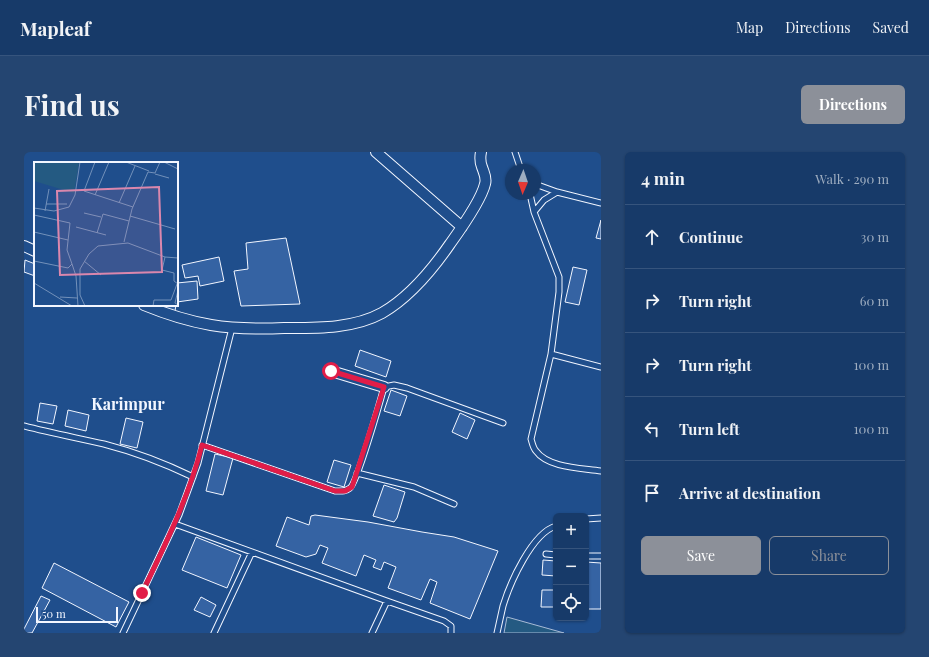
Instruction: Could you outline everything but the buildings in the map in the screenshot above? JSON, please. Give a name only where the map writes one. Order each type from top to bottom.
[{"type":"street","points":[[376,152],[462,227]]},
{"type":"street","points":[[147,306],[185,319],[232,328],[323,328],[359,322],[382,313],[416,286],[445,252],[462,227],[486,183],[485,174],[481,166],[481,152]]},
{"type":"street","points":[[24,246],[34,251]]},
{"type":"street","points":[[331,371],[384,387]]},
{"type":"lane","points":[[515,152],[518,164]]},
{"type":"lane","points":[[541,186],[557,192],[601,203]]},
{"type":"lane","points":[[534,212],[544,200],[557,192]]},
{"type":"lane","points":[[531,200],[534,212],[559,276],[560,292],[551,354],[531,439],[535,450],[544,459],[557,464],[601,472]]},
{"type":"lane","points":[[123,633],[175,524],[193,477],[232,328]]},
{"type":"lane","points":[[551,354],[601,367]]},
{"type":"lane","points":[[202,445],[335,491],[345,491],[352,487],[384,387],[394,385],[407,388],[503,423]]},
{"type":"lane","points":[[24,426],[134,452],[193,477]]},
{"type":"lane","points":[[357,473],[414,487],[454,504]]},
{"type":"lane","points":[[589,520],[601,518]]},
{"type":"lane","points":[[175,524],[444,621],[451,626],[451,633]]},
{"type":"lane","points":[[497,633],[503,605],[521,564],[537,539],[553,528]]},
{"type":"lane","points":[[214,633],[252,552]]},
{"type":"lane","points":[[546,554],[553,555]]},
{"type":"lane","points":[[589,556],[601,556]]},
{"type":"lane","points":[[372,633],[387,601]]},
{"type":"shaded area","points":[[507,617],[564,633],[504,633]]},
{"type":"district","name":"Karimpur","points":[[128,403]]},
{"type":"route","points":[[142,593],[179,515],[198,463],[202,445],[335,491],[345,491],[352,487],[384,387],[331,371]]}]
